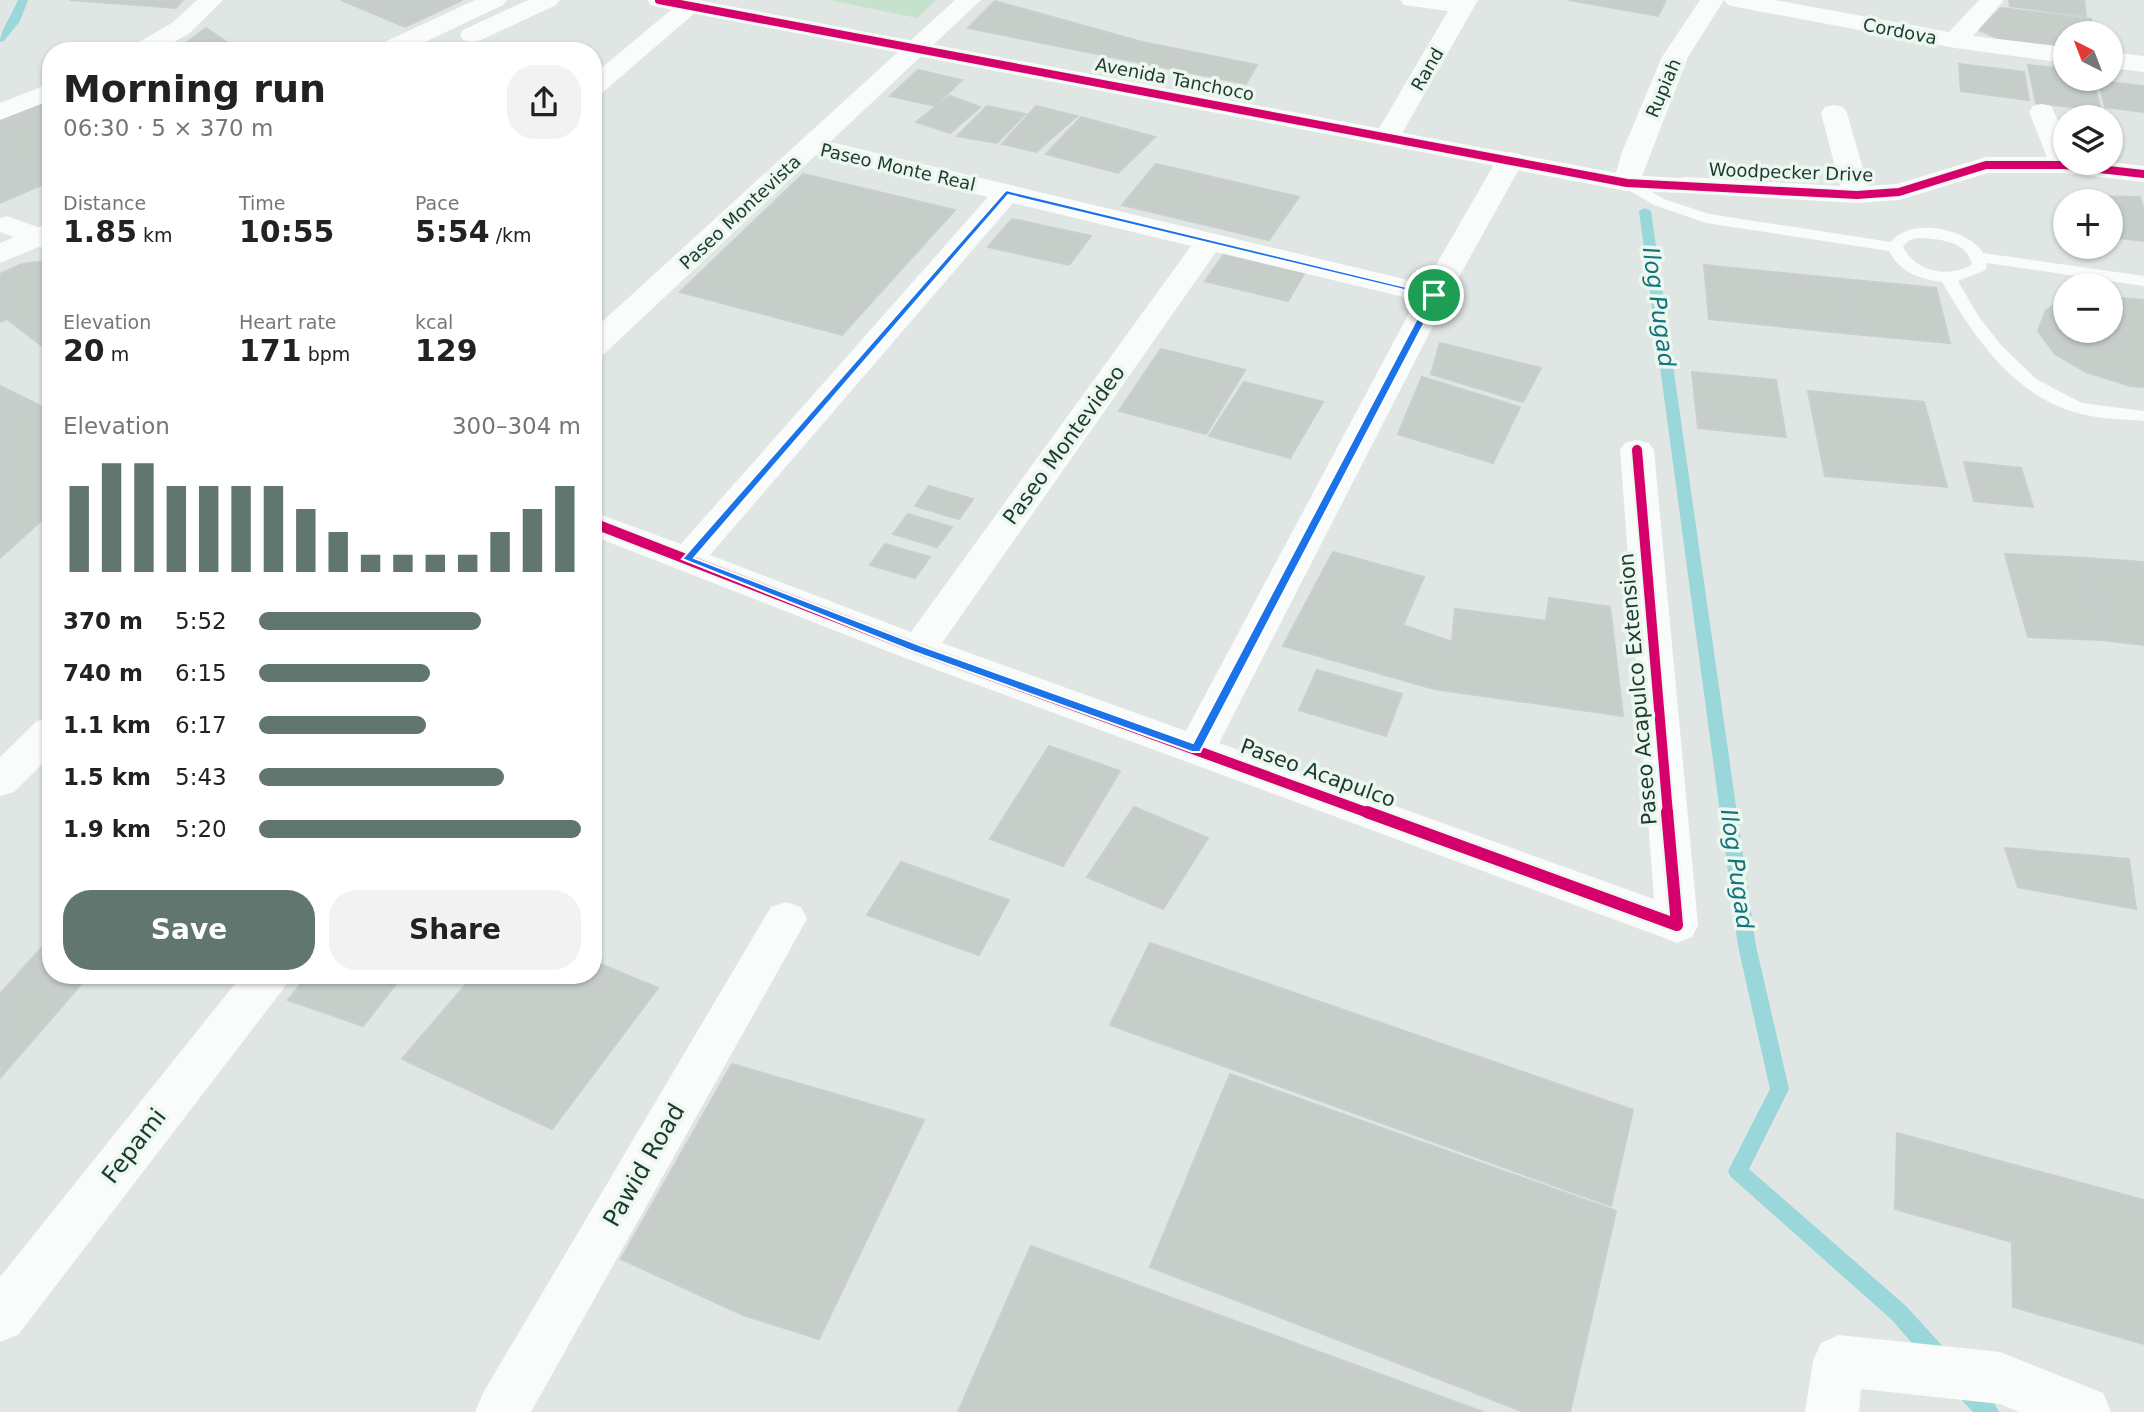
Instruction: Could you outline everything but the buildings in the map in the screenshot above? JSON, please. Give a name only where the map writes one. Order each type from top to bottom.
[{"type":"street","points":[[157,42],[181,28],[211,0]]},
{"type":"street","points":[[404,42],[495,0]]},
{"type":"street","points":[[457,42],[548,0]]},
{"type":"street","name":"Avenida Tanchoco","points":[[659,0],[1628,183],[1685,185]]},
{"type":"street","name":"Paseo Montevista","points":[[602,339],[969,0]]},
{"type":"street","points":[[1412,0],[1465,2]]},
{"type":"street","name":"Rupiah","points":[[1628,183],[1636,152],[1675,57],[1712,0]]},
{"type":"street","name":"Cordova","points":[[1736,0],[1955,41],[2053,53]]},
{"type":"street","points":[[1955,41],[1992,0]]},
{"type":"street","name":"Rand","points":[[1387,137],[1465,2]]},
{"type":"street","points":[[602,80],[692,5]]},
{"type":"street","points":[[2123,62],[2144,64]]},
{"type":"street","points":[[0,112],[42,95]]},
{"type":"street","points":[[2042,112],[2053,138]]},
{"type":"street","points":[[1834,113],[1857,195]]},
{"type":"street","name":"Paseo Monte Real","points":[[811,146],[1434,295]]},
{"type":"street","points":[[1196,748],[1434,295],[1510,160]]},
{"type":"street","name":"Woodpecker Drive","points":[[1685,185],[1857,195],[1899,192],[1986,165],[2053,165]]},
{"type":"street","name":"Woodpecker Drive","points":[[2123,172],[2144,174]]},
{"type":"street","points":[[687,559],[1006,192]]},
{"type":"street","points":[[4,226],[42,209]]},
{"type":"street","points":[[4,226],[42,236]]},
{"type":"street","points":[[0,254],[42,238]]},
{"type":"street","name":"Paseo Montevideo","points":[[918,649],[1209,241]]},
{"type":"street","name":"Paseo Acapulco Extension","points":[[1637,450],[1677,925]]},
{"type":"street","name":"Paseo Acapulco","points":[[602,526],[918,649],[1677,925]]},
{"type":"street","points":[[0,781],[42,740]]},
{"type":"street","name":"Pawid Road","points":[[502,1412],[786,919]]},
{"type":"street","name":"Fepami","points":[[0,1317],[261,984]]},
{"type":"street","points":[[1832,1412],[1839,1361],[2000,1378],[2084,1412]]},
{"type":"lane","points":[[1628,183],[1659,202],[1706,218],[1895,247]]},
{"type":"lane","points":[[1916,233],[1938,234],[1971,246],[1980,257],[1980,267],[1970,275],[1948,278],[1929,275],[1909,266],[1898,256],[1895,247],[1902,238],[1916,233]]},
{"type":"lane","points":[[1980,257],[2144,281]]},
{"type":"lane","points":[[1948,278],[1995,349],[2030,383],[2078,408],[2144,416]]},
{"type":"green space","points":[[829,0],[936,0],[917,18]]},
{"type":"waterway","name":"Ilog Pugad","points":[[0,39],[15,21],[23,0]]},
{"type":"waterway","name":"Ilog Pugad","points":[[1645,211],[1747,946],[1780,1089],[1738,1171],[1899,1313],[1939,1358]]},
{"type":"waterway","name":"Ilog Pugad","points":[[1966,1388],[1988,1412]]},
{"type":"cycle path","points":[[659,0],[1627,183],[1857,195],[1899,192],[1986,165],[2064,165],[2144,174]]},
{"type":"cycle path","points":[[602,526],[918,649],[1677,925],[1637,450]]},
{"type":"route","points":[[1006,192],[1434,295],[1196,748],[918,649],[687,559],[1006,192]]}]
